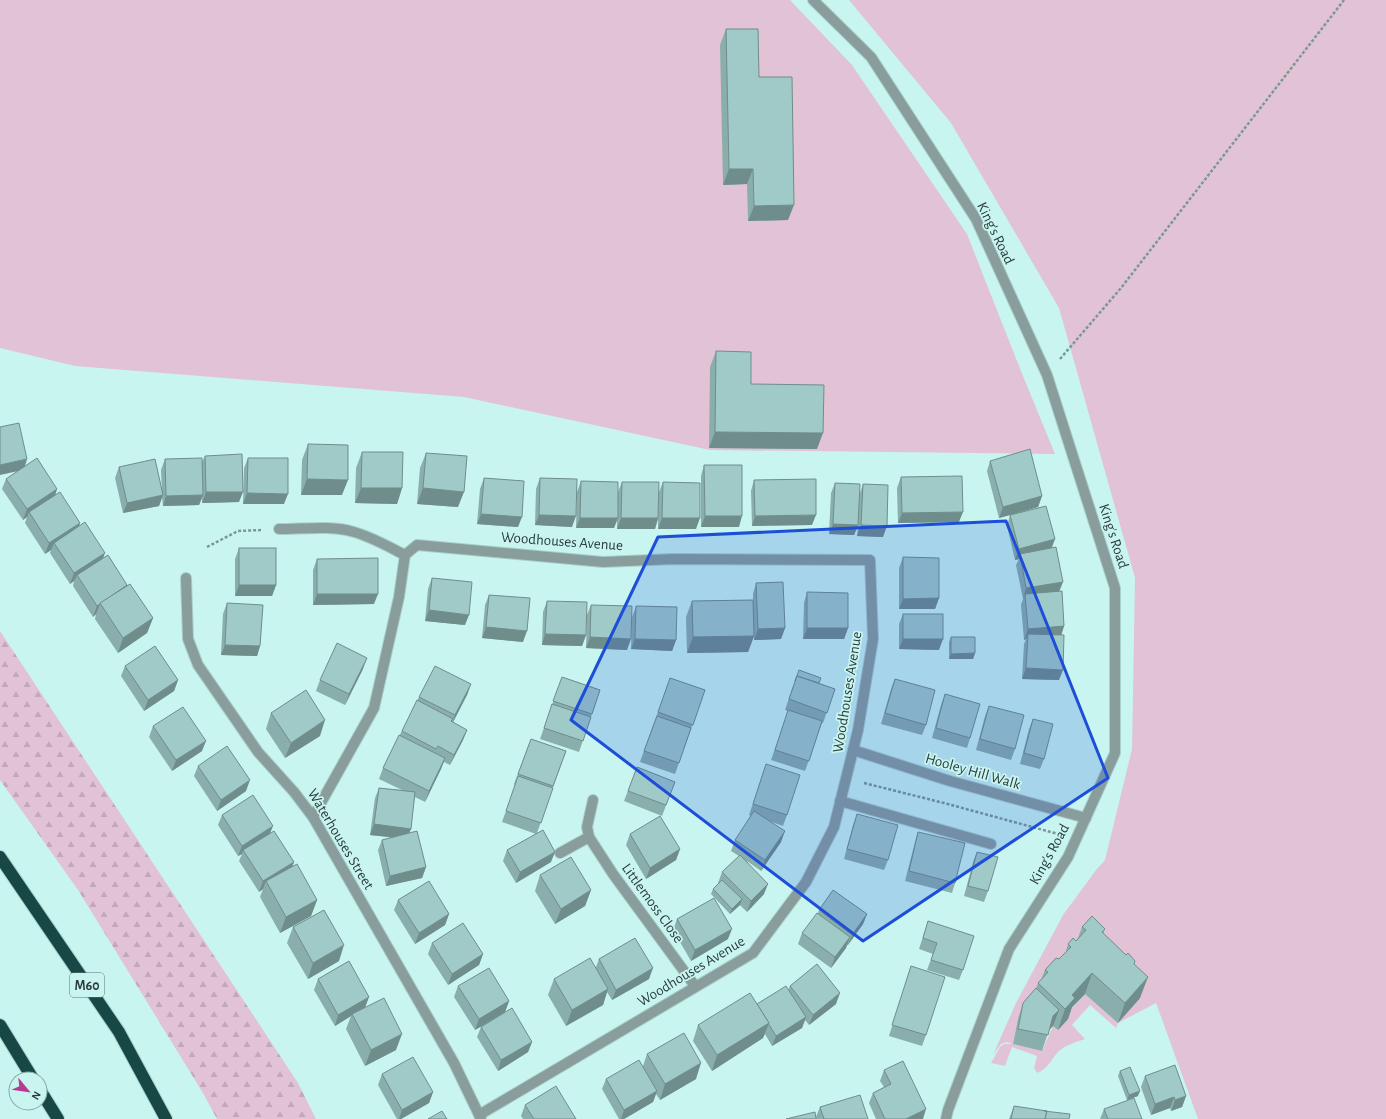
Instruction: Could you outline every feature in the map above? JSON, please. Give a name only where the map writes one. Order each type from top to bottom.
[{"type":"highway","name":"M60","points":[[0,857],[119,1032],[166,1119]]},
{"type":"highway","points":[[0,1025],[28,1071]]},
{"type":"highway","points":[[48,1103],[58,1119]]},
{"type":"street","name":"King's Road","points":[[813,0],[871,57],[976,219],[1047,375],[1115,588],[1115,753],[1068,857],[1009,949],[948,1110],[946,1119]]},
{"type":"street","points":[[279,529],[339,529],[365,536],[405,555],[399,597],[374,708],[313,817]]},
{"type":"street","name":"Woodhouses Avenue","points":[[405,555],[416,545],[603,562],[674,559],[870,560],[873,639],[858,730],[834,826],[806,882],[753,953],[480,1117]]},
{"type":"street","name":"Waterhouses Street","points":[[186,578],[188,639],[198,666],[258,752],[294,792],[313,817],[454,1063],[480,1117]]},
{"type":"street","name":"Hooley Hill Walk","points":[[853,750],[950,781],[1086,818]]},
{"type":"street","points":[[560,853],[589,837],[587,827],[593,800]]},
{"type":"street","points":[[840,802],[992,844]]},
{"type":"street","name":"Littlemoss Close","points":[[589,837],[613,874],[696,986]]},
{"type":"path","points":[[1047,375],[1121,288],[1344,0]]},
{"type":"path","points":[[207,547],[238,531],[279,529]]},
{"type":"path","points":[[847,778],[1076,839]]},
{"type":"path","points":[[936,829],[944,803]]},
{"type":"highlighted area","points":[[1006,521],[1108,778],[863,941],[571,720],[658,537]]},
{"type":"green space","points":[[0,0],[790,0],[852,65],[967,234],[1055,454],[710,450],[464,397],[75,366],[0,348]]},
{"type":"green space","points":[[849,0],[1386,0],[1386,1119],[1198,1119],[1156,1003],[1118,1023],[1116,1028],[1090,1005],[1072,1025],[1085,1039],[1071,1044],[1059,1051],[1047,1066],[1037,1073],[1034,1068],[1037,1056],[1012,1047],[1005,1066],[991,1063],[1000,1047],[1004,1044],[1012,1044],[1007,1042],[1001,1044],[993,1055],[1016,1003],[1063,915],[1105,860],[1132,749],[1135,578],[1059,308],[951,123]],"holes":[[[1120,974],[1085,994],[1053,1026],[1042,1051],[1013,1044],[1018,1019]]]},
{"type":"green space","points":[[0,631],[298,1083],[316,1119],[217,1119],[203,1093],[78,890],[0,780]]},
{"type":"building","points":[[726,29],[758,29],[759,77],[792,77],[794,205],[754,206],[753,169],[729,169]]},
{"type":"building","points":[[716,351],[751,352],[751,384],[824,385],[823,433],[715,432]]},
{"type":"building","points":[[19,423],[27,459],[0,465],[0,427]]},
{"type":"building","points":[[308,444],[348,445],[348,480],[307,479]]},
{"type":"building","points":[[1030,449],[1042,496],[1003,507],[990,461]]},
{"type":"building","points":[[362,452],[403,452],[402,488],[361,488]]},
{"type":"building","points":[[426,453],[467,456],[464,492],[423,488]]},
{"type":"building","points":[[242,454],[243,492],[206,492],[205,456]]},
{"type":"building","points":[[37,458],[57,489],[27,509],[6,479]]},
{"type":"building","points":[[202,458],[203,495],[166,496],[165,459]]},
{"type":"building","points":[[248,458],[288,458],[288,494],[247,493]]},
{"type":"building","points":[[155,459],[163,495],[127,503],[119,467]]},
{"type":"building","points":[[704,465],[742,465],[742,516],[705,516]]},
{"type":"building","points":[[962,476],[963,512],[902,513],[901,477]]},
{"type":"building","points":[[484,478],[524,481],[522,517],[481,514]]},
{"type":"building","points":[[540,478],[577,479],[576,516],[539,515]]},
{"type":"building","points":[[816,479],[816,515],[755,516],[754,480]]},
{"type":"building","points":[[581,481],[618,482],[618,518],[580,518]]},
{"type":"building","points":[[622,482],[659,482],[658,518],[621,518]]},
{"type":"building","points":[[663,482],[700,483],[700,518],[662,518]]},
{"type":"building","points":[[835,483],[860,484],[858,525],[833,524]]},
{"type":"building","points":[[863,484],[888,485],[887,526],[861,525]]},
{"type":"building","points":[[60,492],[80,523],[49,543],[29,512]]},
{"type":"building","points":[[1046,506],[1055,539],[1019,549],[1010,515]]},
{"type":"building","points":[[85,522],[105,553],[74,573],[54,543]]},
{"type":"building","points":[[1056,547],[1063,582],[1026,588],[1020,554]]},
{"type":"building","points":[[239,548],[276,548],[276,585],[239,585]]},
{"type":"building","points":[[108,555],[127,585],[97,606],[77,575]]},
{"type":"building","points":[[903,557],[939,558],[939,598],[903,599]]},
{"type":"building","points":[[378,558],[378,594],[317,594],[317,559]]},
{"type":"building","points":[[432,578],[472,582],[469,615],[429,610]]},
{"type":"building","points":[[783,582],[785,628],[758,629],[756,583]]},
{"type":"building","points":[[130,584],[153,618],[123,638],[100,603]]},
{"type":"building","points":[[1062,591],[1064,626],[1028,629],[1025,594]]},
{"type":"building","points":[[807,592],[848,593],[848,628],[807,628]]},
{"type":"building","points":[[489,595],[530,598],[527,631],[486,627]]},
{"type":"building","points":[[753,600],[754,636],[693,637],[692,601]]},
{"type":"building","points":[[547,601],[587,602],[586,635],[545,634]]},
{"type":"building","points":[[227,603],[263,605],[260,646],[225,645]]},
{"type":"building","points":[[591,605],[632,606],[631,639],[590,637]]},
{"type":"building","points":[[636,606],[677,607],[676,640],[635,639]]},
{"type":"building","points":[[903,614],[943,614],[943,639],[903,639]]},
{"type":"building","points":[[1028,634],[1064,635],[1063,670],[1026,668]]},
{"type":"building","points":[[951,637],[975,637],[975,653],[951,654]]},
{"type":"building","points":[[337,643],[367,658],[349,694],[320,680]]},
{"type":"building","points":[[155,646],[178,680],[148,700],[125,666]]},
{"type":"building","points":[[435,666],[471,684],[455,715],[419,697]]},
{"type":"building","points":[[799,670],[821,678],[819,683],[797,676],[795,681]]},
{"type":"building","points":[[797,676],[835,689],[827,713],[789,699]]},
{"type":"building","points":[[562,677],[600,690],[592,714],[553,701]]},
{"type":"building","points":[[670,678],[705,690],[693,725],[658,712]]},
{"type":"building","points":[[895,679],[935,690],[926,725],[885,713]]},
{"type":"building","points":[[306,690],[325,720],[291,743],[271,713]]},
{"type":"building","points":[[945,694],[980,704],[970,738],[936,728]]},
{"type":"building","points":[[417,700],[453,719],[451,721],[467,730],[454,755],[438,746],[436,749],[402,731]]},
{"type":"building","points":[[552,704],[591,717],[583,741],[544,728]]},
{"type":"building","points":[[989,706],[1024,715],[1015,749],[980,739]]},
{"type":"building","points":[[183,707],[206,741],[176,760],[153,726]]},
{"type":"building","points":[[788,710],[822,721],[809,761],[775,750]]},
{"type":"building","points":[[657,716],[691,728],[679,763],[644,751]]},
{"type":"building","points":[[1033,719],[1053,724],[1044,759],[1024,753]]},
{"type":"building","points":[[399,735],[445,758],[429,791],[383,768]]},
{"type":"building","points":[[531,739],[566,751],[553,786],[518,774]]},
{"type":"building","points":[[227,746],[250,780],[221,800],[198,766]]},
{"type":"building","points":[[766,764],[800,775],[787,815],[753,804]]},
{"type":"building","points":[[637,767],[675,782],[666,805],[628,791]]},
{"type":"building","points":[[518,776],[553,788],[541,823],[506,811]]},
{"type":"building","points":[[379,788],[415,792],[411,829],[374,824]]},
{"type":"building","points":[[253,795],[273,826],[242,846],[222,815]]},
{"type":"building","points":[[754,811],[785,831],[765,860],[735,840]]},
{"type":"building","points":[[857,814],[898,825],[888,860],[847,849]]},
{"type":"building","points":[[660,816],[680,849],[650,868],[630,834]]},
{"type":"building","points":[[543,830],[555,852],[520,872],[507,850]]},
{"type":"building","points":[[274,831],[294,862],[263,881],[243,850]]},
{"type":"building","points":[[417,831],[426,867],[390,876],[382,840]]},
{"type":"building","points":[[918,832],[965,843],[955,883],[909,871]]},
{"type":"building","points":[[977,852],[998,857],[988,891],[968,886]]},
{"type":"building","points":[[740,855],[768,884],[751,901],[722,872]]},
{"type":"building","points":[[571,857],[591,890],[561,909],[540,875]]},
{"type":"building","points":[[297,864],[317,900],[286,917],[266,881]]},
{"type":"building","points":[[722,880],[742,899],[732,909],[713,889]]},
{"type":"building","points":[[429,881],[449,914],[419,933],[398,900]]},
{"type":"building","points":[[833,890],[867,914],[852,935],[819,910]]},
{"type":"building","points":[[714,898],[732,929],[695,950],[677,919]]},
{"type":"building","points":[[324,910],[344,945],[313,963],[293,927]]},
{"type":"building","points":[[817,913],[850,937],[835,957],[802,933]]},
{"type":"building","points":[[1092,916],[1105,929],[1102,932],[1126,955],[1128,953],[1135,961],[1134,964],[1148,977],[1125,1003],[1092,973],[1072,995],[1075,998],[1065,1009],[1038,983],[1048,972],[1045,970],[1056,958],[1059,959],[1071,947],[1068,944],[1073,938],[1076,941],[1086,930],[1082,927]]},
{"type":"building","points":[[928,921],[974,936],[963,970],[931,960],[937,943],[923,938]]},
{"type":"building","points":[[463,923],[483,954],[452,974],[432,943]]},
{"type":"building","points":[[635,938],[653,968],[616,990],[599,959]]},
{"type":"building","points":[[590,958],[608,989],[572,1010],[554,979]]},
{"type":"building","points":[[349,961],[369,997],[338,1015],[318,979]]},
{"type":"building","points":[[817,964],[840,993],[813,1015],[790,986]]},
{"type":"building","points":[[911,966],[945,977],[926,1035],[892,1025]]},
{"type":"building","points":[[489,968],[509,1001],[479,1019],[458,986]]},
{"type":"building","points":[[786,986],[806,1017],[776,1036],[757,1004]]},
{"type":"building","points":[[1036,988],[1059,1010],[1053,1016],[1048,1035],[1018,1029],[1023,1003]]},
{"type":"building","points":[[750,993],[769,1023],[717,1055],[698,1025]]},
{"type":"building","points":[[384,998],[402,1034],[371,1050],[352,1014]]},
{"type":"building","points":[[512,1008],[532,1042],[501,1060],[481,1027]]},
{"type":"building","points":[[684,1033],[701,1063],[665,1084],[647,1054]]},
{"type":"building","points":[[413,1057],[433,1092],[402,1110],[382,1074]]},
{"type":"building","points":[[639,1060],[657,1091],[624,1110],[606,1079]]},
{"type":"building","points":[[903,1061],[926,1109],[906,1119],[885,1119],[873,1093],[891,1084],[884,1070]]},
{"type":"building","points":[[1175,1065],[1186,1096],[1175,1100],[1174,1097],[1155,1104],[1145,1076]]},
{"type":"building","points":[[1130,1067],[1140,1091],[1129,1095],[1120,1071]]},
{"type":"building","points":[[556,1086],[576,1119],[534,1119],[525,1105]]},
{"type":"building","points":[[860,1095],[868,1119],[824,1119],[820,1107]]},
{"type":"building","points":[[1134,1098],[1142,1119],[1108,1119],[1104,1109]]},
{"type":"building","points":[[1014,1106],[1047,1111],[1045,1119],[1011,1119]]},
{"type":"building","points":[[442,1111],[447,1119],[428,1119]]},
{"type":"building","points":[[1047,1111],[1070,1114],[1069,1119],[1045,1119]]},
{"type":"building","points":[[815,1112],[816,1119],[786,1119]]}]
